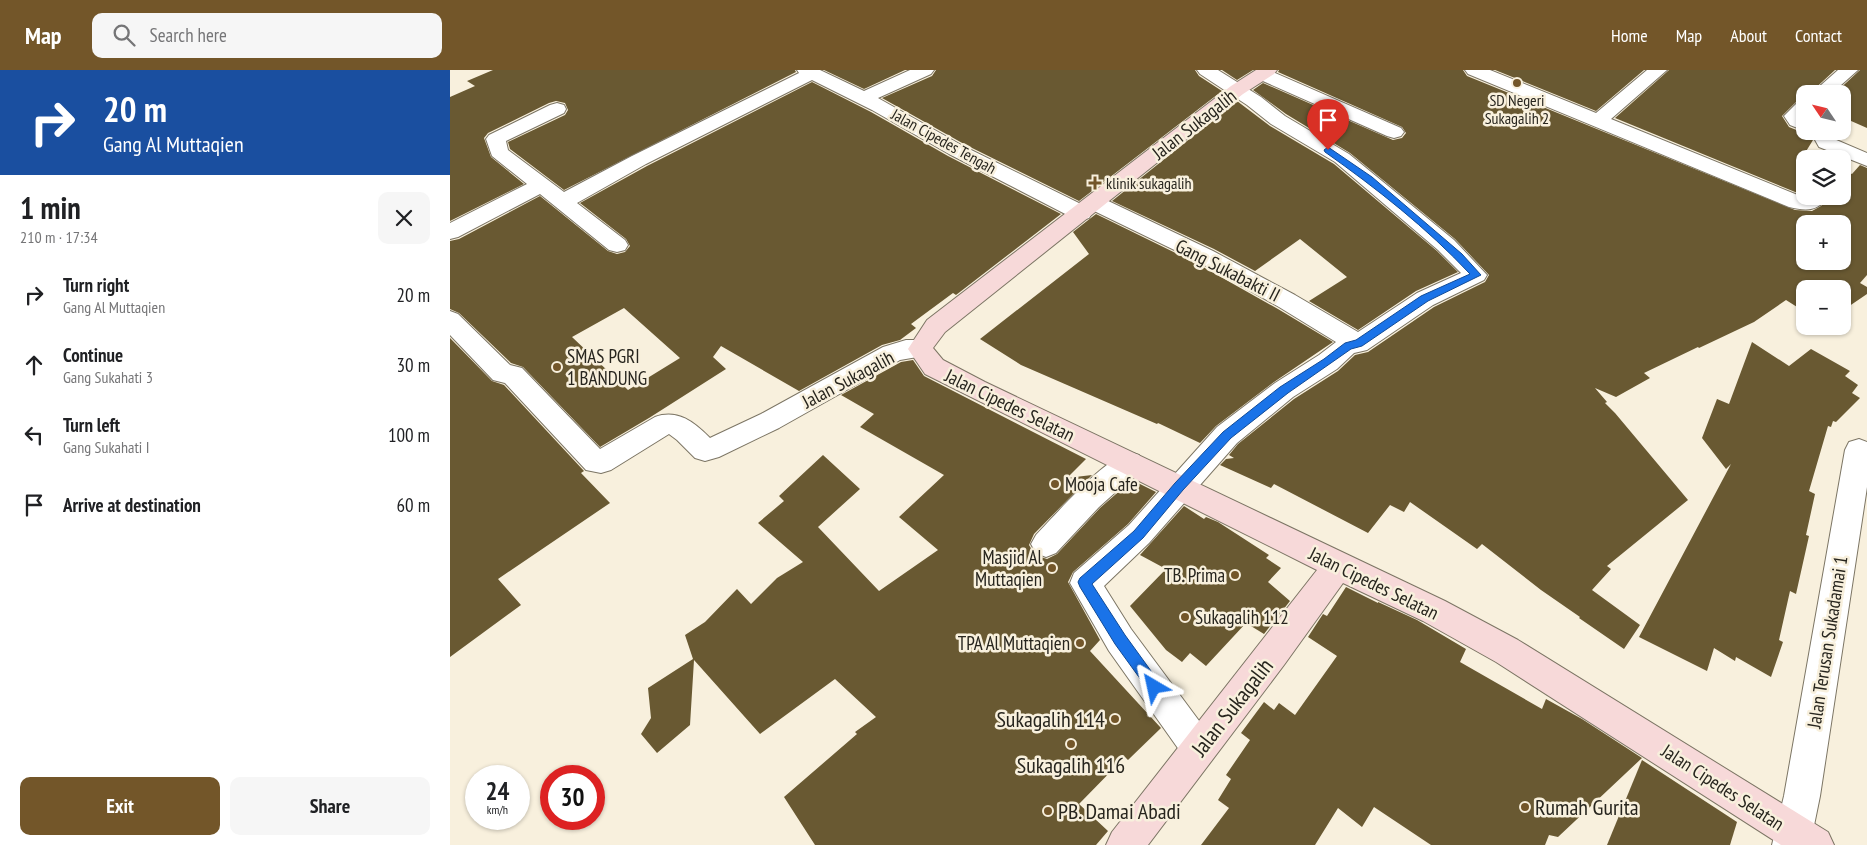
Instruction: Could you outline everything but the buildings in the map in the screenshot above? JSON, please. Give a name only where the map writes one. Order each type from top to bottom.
[{"type":"street","points":[[864,98],[925,70]]},
{"type":"street","points":[[1199,749],[1120,640],[1084,582],[1139,534],[1227,435],[1284,390],[1328,362],[1348,345],[1358,344],[1424,299],[1476,275],[1446,245],[1349,163],[1278,120],[1206,70]]},
{"type":"street","points":[[1474,70],[1796,202]]},
{"type":"street","points":[[1598,121],[1658,70]]},
{"type":"street","points":[[1830,85],[1848,70]]},
{"type":"street","points":[[562,202],[809,72]]},
{"type":"street","name":"Jalan Cipedes Tengah","points":[[809,72],[864,98],[956,150],[1088,208]]},
{"type":"street","points":[[1265,72],[1394,132]]},
{"type":"street","name":"Jalan Sukagalih","points":[[450,320],[502,373],[513,375],[596,462],[600,462],[670,422],[677,424],[705,450],[719,446],[770,421],[892,353],[920,348],[936,326],[1237,90],[1265,72]]},
{"type":"street","points":[[557,109],[496,139],[499,152],[616,245]]},
{"type":"street","points":[[1824,140],[1826,143],[1865,157]]},
{"type":"street","points":[[1851,167],[1865,157]]},
{"type":"street","points":[[450,232],[542,185]]},
{"type":"street","name":"Gang Sukabakti II","points":[[1088,208],[1221,265],[1287,301],[1358,344]]},
{"type":"street","name":"Jalan Cipedes Selatan","points":[[920,348],[934,367],[1338,566],[1434,611],[1507,651],[1674,755],[1800,841]]},
{"type":"street","name":"Jalan Terusan Sukadamai 1","points":[[1800,841],[1802,796],[1859,450]]},
{"type":"street","points":[[1046,544],[1129,463]]},
{"type":"street","name":"Jalan Sukagalih","points":[[1125,845],[1273,654],[1338,566]]},
{"type":"place","name":"SD Negeri Sukagalih 2","points":[[1517,83]]},
{"type":"place","name":"klinik sukagalih","points":[[1095,183]]},
{"type":"place","name":"SMAS PGRI 1 BANDUNG","points":[[557,367]]},
{"type":"place","name":"Mooja Cafe","points":[[1055,484]]},
{"type":"place","name":"Masjid Al Muttaqien","points":[[1052,568]]},
{"type":"place","name":"TB. Prima","points":[[1235,575]]},
{"type":"place","name":"Sukagalih 112","points":[[1185,617]]},
{"type":"place","name":"TPA Al Muttaqien","points":[[1080,643]]},
{"type":"place","name":"Sukagalih 114","points":[[1115,719]]},
{"type":"place","name":"Sukagalih 116","points":[[1071,744]]},
{"type":"place","name":"Rumah Gurita","points":[[1525,807]]},
{"type":"place","name":"PB. Damai Abadi","points":[[1048,811]]},
{"type":"route","points":[[1154,687],[1120,640],[1084,582],[1139,534],[1227,435],[1284,390],[1328,362],[1348,345],[1358,344],[1424,299],[1476,275],[1459,256],[1369,179],[1342,158],[1328,150]]}]
